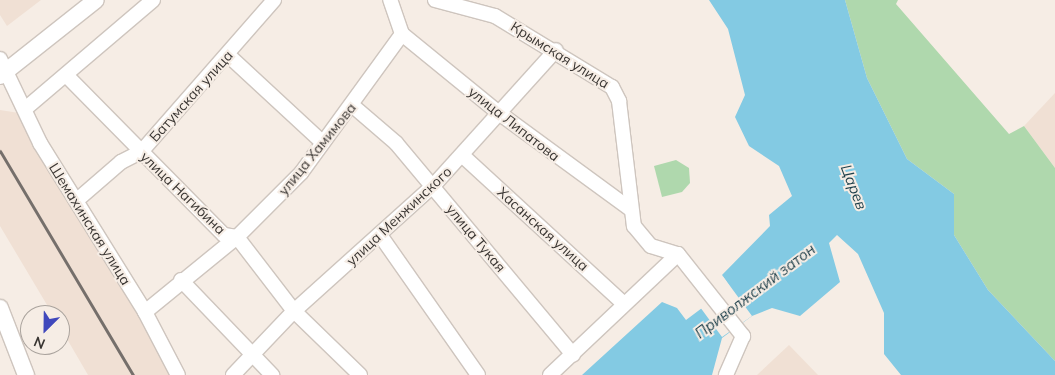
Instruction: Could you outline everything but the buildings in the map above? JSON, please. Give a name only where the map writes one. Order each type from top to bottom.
[{"type":"main road","points":[[2,68],[96,0]]},
{"type":"main road","points":[[0,308],[26,375]]},
{"type":"street","points":[[26,109],[153,0]]},
{"type":"street","name":"Батумская улица","points":[[76,201],[121,162],[140,152],[228,55],[274,0]]},
{"type":"street","points":[[390,0],[402,34]]},
{"type":"street","name":"Крымская улица","points":[[435,0],[480,9],[556,50],[612,87],[618,97],[630,209],[644,241],[678,254]]},
{"type":"street","name":"улица Хамимова","points":[[145,312],[181,280],[236,237],[301,173],[322,142],[353,106],[402,34]]},
{"type":"street","name":"улица Липатова","points":[[402,34],[499,113],[630,209]]},
{"type":"street","name":"улица Менжинского","points":[[233,375],[250,354],[294,311],[380,235],[463,156],[556,50]]},
{"type":"street","points":[[228,55],[322,142]]},
{"type":"street","name":"Шемахинская улица","points":[[2,68],[26,109],[40,143],[145,312],[178,375]]},
{"type":"street","name":"улица Нагибина","points":[[66,75],[224,235],[236,237],[294,311],[360,375]]},
{"type":"street","name":"улица Тукая","points":[[353,106],[396,144],[572,354]]},
{"type":"street","name":"Хасанская улица","points":[[463,156],[622,302]]},
{"type":"street","points":[[380,235],[478,375]]},
{"type":"street","points":[[550,375],[622,302],[678,254],[707,286],[740,332],[726,375]]},
{"type":"street","points":[[181,280],[272,375]]},
{"type":"shaded area","points":[[0,0],[41,0],[7,26],[0,15]]},
{"type":"shaded area","points":[[1055,93],[1055,168],[1024,126]]},
{"type":"shaded area","points":[[0,110],[19,113],[180,375],[88,375],[70,344],[70,305],[47,305],[0,226]]},
{"type":"shaded area","points":[[789,345],[818,375],[757,375]]},
{"type":"green space","points":[[845,0],[898,0],[896,4],[1009,134],[1024,126],[1055,168],[1055,361],[988,290],[954,235],[954,194],[907,159],[867,78]]},
{"type":"green space","points":[[676,160],[689,168],[690,183],[682,192],[662,197],[654,166]]},
{"type":"water","points":[[709,0],[845,0],[867,78],[907,159],[954,194],[954,235],[988,290],[1055,361],[1055,375],[901,375],[884,354],[884,313],[858,254],[837,235],[829,243],[840,282],[800,316],[772,308],[752,316],[722,338],[712,375],[582,375],[662,302],[677,308],[686,320],[730,287],[722,275],[770,226],[769,215],[792,196],[779,166],[749,146],[735,117],[745,95],[728,29]]},
{"type":"pier","points":[[722,275],[752,316],[722,337],[700,307],[727,286]]},
{"type":"railway","points":[[0,151],[133,375]]},
{"type":"water label","name":"Царев","points":[[854,187]]},
{"type":"water label","name":"Приволжский затон","points":[[755,291]]}]
